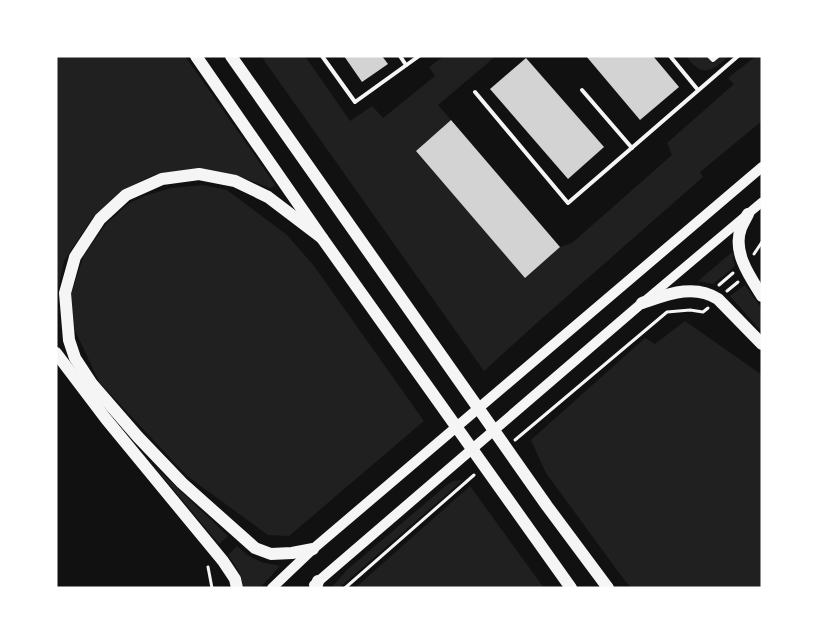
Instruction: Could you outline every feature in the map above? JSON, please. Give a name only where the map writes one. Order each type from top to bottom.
[{"type":"main road","points":[[196,56],[322,238],[572,588]]},
{"type":"main road","points":[[231,56],[547,506],[608,588]]},
{"type":"main road","points":[[272,588],[312,548],[762,167]]},
{"type":"main road","points":[[312,548],[292,554],[271,554],[255,548],[182,483],[138,437],[92,384],[75,358],[69,340],[65,293],[75,257],[100,218],[126,195],[162,179],[199,174],[234,181],[268,197],[322,238]]},
{"type":"main road","points":[[748,214],[740,230],[739,245],[744,264],[762,296]]},
{"type":"main road","points":[[315,586],[642,303],[693,290],[710,293],[762,344]]},
{"type":"main road","points":[[56,353],[106,419],[223,560],[235,580],[237,588]]},
{"type":"street","points":[[642,303],[762,202]]},
{"type":"lane","points":[[322,56],[355,102],[419,56]]},
{"type":"lane","points":[[400,56],[406,65]]},
{"type":"lane","points":[[670,56],[698,90]]},
{"type":"lane","points":[[709,56],[712,60],[718,56]]},
{"type":"lane","points":[[475,92],[568,203],[738,56]]},
{"type":"lane","points":[[582,90],[632,148]]},
{"type":"path","points":[[510,444],[667,312],[690,310],[754,255],[762,242]]},
{"type":"path","points":[[345,588],[481,469]]},
{"type":"path","points":[[208,564],[212,588]]},
{"type":"shaded area","points":[[56,56],[185,56],[275,186],[270,188],[236,175],[200,169],[154,175],[121,191],[93,217],[64,261],[56,298]]},
{"type":"shaded area","points":[[261,56],[305,56],[350,121],[372,106],[383,118],[435,76],[429,67],[444,56],[496,56],[438,105],[451,120],[416,151],[525,277],[560,247],[572,243],[672,155],[667,143],[734,84],[728,78],[756,56],[762,56],[762,121],[700,172],[703,177],[484,371]]},
{"type":"shaded area","points":[[686,56],[707,56],[713,63],[721,56],[729,56],[712,69],[702,70],[697,68]]},
{"type":"shaded area","points":[[203,185],[227,190],[287,235],[314,266],[424,421],[289,536],[268,535],[187,476],[99,382],[75,330],[70,297],[84,255],[106,224],[128,204],[144,196],[171,188]]},
{"type":"shaded area","points":[[731,253],[734,253],[735,266],[713,284],[698,281]]},
{"type":"shaded area","points":[[745,285],[762,309],[762,332],[730,296]]},
{"type":"shaded area","points":[[685,321],[762,375],[762,588],[631,588],[546,473],[531,440],[645,338],[655,344]]},
{"type":"shaded area","points":[[153,465],[228,536],[219,544]]},
{"type":"shaded area","points":[[463,480],[339,588],[331,588],[348,569],[448,484],[453,481]]},
{"type":"shaded area","points":[[470,486],[544,588],[355,588]]},
{"type":"shaded area","points":[[237,546],[247,555],[261,562],[280,566],[260,588],[243,588],[240,574],[228,555]]},
{"type":"building","points":[[344,56],[382,56],[388,64],[362,82]]},
{"type":"building","points":[[586,56],[653,56],[679,87],[640,120]]},
{"type":"building","points":[[526,58],[604,147],[568,179],[490,89]]},
{"type":"building","points":[[451,120],[560,247],[525,278],[416,151]]}]
